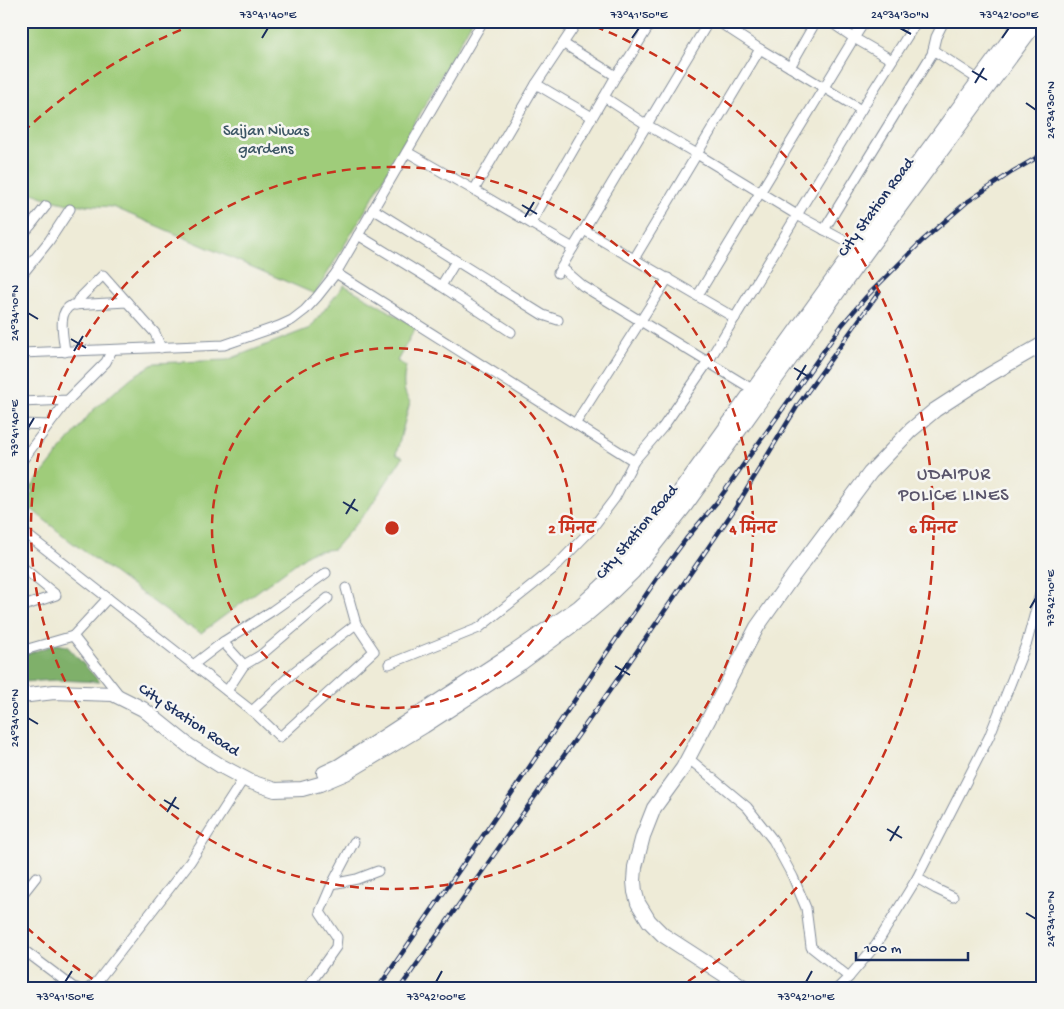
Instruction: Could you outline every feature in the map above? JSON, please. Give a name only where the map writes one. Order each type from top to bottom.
[{"type":"main road","name":"City Station Road","points":[[21,696],[54,692],[118,693],[143,708],[190,746],[251,782],[275,790],[302,789],[346,773],[522,663],[586,615],[633,572],[685,506],[856,247],[1021,21]]},
{"type":"main road","name":"City Station Road","points":[[21,688],[54,684],[88,684],[118,693],[144,702],[194,740],[253,774],[277,782],[300,781],[339,766],[514,652],[579,607],[623,566],[871,246],[1037,22]]},
{"type":"main road","points":[[1037,22],[1043,23]]},
{"type":"main road","points":[[741,986],[677,945],[656,929],[642,912],[635,892],[635,867],[639,848],[654,808],[683,768],[756,627],[870,473],[912,430],[935,410],[989,375],[1043,344]]},
{"type":"street","points":[[21,354],[224,345],[292,320],[317,298],[336,273],[483,21]]},
{"type":"street","points":[[474,190],[536,84],[578,21]]},
{"type":"street","points":[[531,223],[616,76],[630,58],[652,21]]},
{"type":"street","points":[[709,21],[560,270],[758,393]]},
{"type":"street","points":[[717,21],[861,110]]},
{"type":"street","points":[[790,67],[816,21]]},
{"type":"street","points":[[829,21],[892,60]]},
{"type":"street","points":[[698,295],[865,21]]},
{"type":"street","points":[[389,664],[479,628],[553,569],[590,531],[614,498],[634,461],[663,427],[708,362],[917,21]]},
{"type":"street","points":[[824,230],[933,50],[936,37],[943,22]]},
{"type":"street","points":[[564,44],[616,76]]},
{"type":"street","points":[[634,259],[760,49]]},
{"type":"street","points":[[933,50],[979,80]]},
{"type":"street","points":[[536,84],[592,117]]},
{"type":"street","points":[[604,97],[797,215],[856,247]]},
{"type":"street","points":[[407,152],[574,248]]},
{"type":"street","points":[[21,237],[46,206]]},
{"type":"street","points":[[21,276],[49,241],[70,209]]},
{"type":"street","points":[[373,209],[543,315],[558,320]]},
{"type":"street","points":[[21,219],[31,225]]},
{"type":"street","points":[[584,230],[735,318]]},
{"type":"street","points":[[358,235],[511,332]]},
{"type":"street","points":[[441,286],[456,260]]},
{"type":"street","points":[[336,273],[634,461]]},
{"type":"street","points":[[76,305],[78,300],[102,275],[157,336],[161,348]]},
{"type":"street","points":[[575,424],[668,278]]},
{"type":"street","points":[[65,352],[63,315],[69,306],[127,302]]},
{"type":"street","points":[[21,462],[68,400],[106,362],[112,350]]},
{"type":"street","points":[[21,402],[68,400]]},
{"type":"street","points":[[21,424],[49,425]]},
{"type":"street","points":[[21,530],[252,710],[280,737],[374,651],[356,624],[346,588]]},
{"type":"street","points":[[21,566],[56,596],[21,607]]},
{"type":"street","points":[[193,665],[223,642],[272,611],[326,572]]},
{"type":"street","points":[[838,988],[876,945],[918,878],[989,737],[1027,642],[1043,583]]},
{"type":"street","points":[[21,651],[72,636],[108,598]]},
{"type":"street","points":[[227,691],[244,665],[260,656],[328,598]]},
{"type":"street","points":[[252,710],[295,671],[356,624]]},
{"type":"street","points":[[72,636],[118,693]]},
{"type":"street","points":[[223,642],[244,665]]},
{"type":"street","points":[[688,758],[747,807],[773,840],[793,877],[806,908],[811,947],[848,977]]},
{"type":"street","points":[[89,988],[96,983],[190,862],[244,778]]},
{"type":"street","points":[[308,988],[336,947],[337,937],[320,912],[354,842]]},
{"type":"street","points":[[332,884],[357,879],[378,871]]},
{"type":"street","points":[[21,896],[36,877]]},
{"type":"street","points":[[918,878],[953,897]]},
{"type":"street","points":[[21,948],[73,987],[77,988]]},
{"type":"green space","name":"Saijan Niwas gardens","points":[[21,21],[472,21],[368,206],[315,294],[113,207],[68,204],[21,189]]},
{"type":"green space","points":[[344,285],[416,327],[397,361],[406,366],[404,385],[410,402],[396,454],[403,457],[368,510],[334,549],[311,552],[201,633],[188,627],[70,541],[24,503],[33,491],[30,489],[92,411],[132,377],[155,363],[227,360],[310,328]]},
{"type":"green space","points":[[56,644],[67,646],[100,682],[58,680],[21,682],[21,656]]},
{"type":"railway","points":[[378,988],[660,574],[717,502],[842,325],[866,297],[922,241],[967,202],[1043,154]]},
{"type":"railway","points":[[400,988],[622,673],[736,507],[798,405],[879,292]]},
{"type":"district","name":"UDAIPUR POLICE LINES","points":[[954,485]]}]
